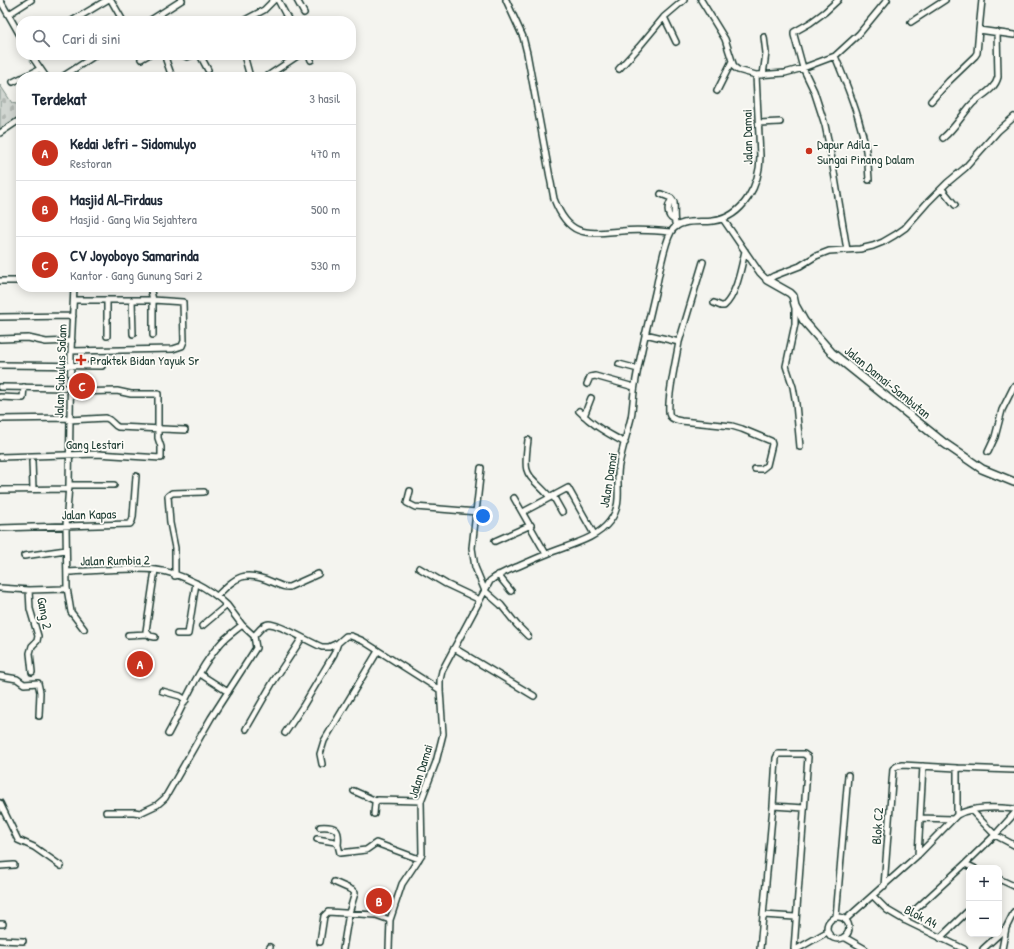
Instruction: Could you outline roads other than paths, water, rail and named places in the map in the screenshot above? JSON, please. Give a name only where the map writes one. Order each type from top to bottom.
[{"type":"street","points":[[0,0],[16,27]]},
{"type":"street","points":[[9,14],[31,0]]},
{"type":"street","points":[[80,16],[107,0]]},
{"type":"street","points":[[111,0],[120,16]]},
{"type":"street","points":[[157,16],[182,0]]},
{"type":"street","points":[[253,16],[264,10],[274,0]]},
{"type":"street","points":[[278,0],[287,16]]},
{"type":"street","points":[[297,0],[304,13]]},
{"type":"street","points":[[506,0],[523,37],[527,53],[554,199],[559,213],[568,224],[582,232],[603,234],[644,230],[672,232]]},
{"type":"street","points":[[620,69],[664,16],[684,0]]},
{"type":"street","points":[[700,0],[725,39],[736,69],[756,75],[785,72],[803,68],[835,56],[859,34],[881,6],[888,0]]},
{"type":"street","points":[[838,0],[810,24],[794,32],[794,35],[803,68],[814,92],[825,125],[847,250]]},
{"type":"street","points":[[911,22],[944,0]]},
{"type":"street","points":[[931,101],[948,81],[976,56],[982,0]]},
{"type":"street","points":[[664,16],[676,42]]},
{"type":"street","points":[[979,30],[1014,35]]},
{"type":"street","points":[[943,138],[955,126],[973,103],[997,82],[997,32]]},
{"type":"street","points":[[763,75],[766,53],[764,37]]},
{"type":"street","points":[[835,56],[856,112],[864,140],[869,180]]},
{"type":"street","points":[[34,60],[42,72]]},
{"type":"street","points":[[70,72],[88,60]]},
{"type":"street","points":[[166,60],[170,72]]},
{"type":"street","points":[[203,60],[208,70]]},
{"type":"street","points":[[245,60],[249,72]]},
{"type":"street","points":[[274,72],[292,60]]},
{"type":"street","points":[[717,91],[732,61]]},
{"type":"street","points":[[34,72],[40,69]]},
{"type":"street","name":"Jalan Damai","points":[[388,949],[390,920],[402,884],[420,859],[423,849],[421,801],[436,762],[442,739],[440,680],[442,672],[490,581],[498,575],[546,554],[578,543],[594,534],[610,521],[617,508],[619,465],[631,414],[634,387],[666,248],[672,232],[676,227],[683,223],[714,222],[724,219],[732,215],[748,200],[757,176],[760,161],[756,75]]},
{"type":"street","points":[[724,219],[760,273],[767,280],[800,266],[816,256],[828,251],[860,249],[873,246],[883,242],[905,228],[926,203],[966,168],[998,131],[1014,117]]},
{"type":"street","points":[[759,123],[780,122]]},
{"type":"street","points":[[0,134],[16,123]]},
{"type":"street","points":[[942,189],[955,205]]},
{"type":"street","points":[[661,194],[672,199],[674,202],[674,220],[676,227]]},
{"type":"street","points":[[714,303],[724,306],[729,302],[738,279],[745,251]]},
{"type":"street","points":[[703,262],[679,342],[670,390],[669,415],[673,419],[681,421],[737,427],[771,441],[772,444],[767,465],[762,469],[755,469]]},
{"type":"street","name":"Jalan Damai-Sambutan","points":[[767,280],[793,296],[795,305],[804,321],[832,353],[944,442],[976,465],[982,469],[1014,482]]},
{"type":"street","points":[[0,281],[16,281]]},
{"type":"street","name":"Jalan Subulus Salam","points":[[74,292],[69,419],[69,487],[66,526],[67,588],[71,612],[84,629]]},
{"type":"street","points":[[151,292],[153,300],[153,335]]},
{"type":"street","points":[[71,351],[167,349],[180,347],[184,343],[182,301],[74,300]]},
{"type":"street","points":[[107,300],[107,336]]},
{"type":"street","points":[[132,300],[133,334]]},
{"type":"street","points":[[795,305],[795,324],[786,366],[796,404],[800,447]]},
{"type":"street","points":[[0,318],[72,316]]},
{"type":"street","points":[[646,334],[679,342]]},
{"type":"street","points":[[0,339],[28,338],[46,342],[72,341]]},
{"type":"street","points":[[619,364],[638,369]]},
{"type":"street","points":[[0,365],[102,366]]},
{"type":"street","points":[[587,384],[590,377],[595,376],[634,387]]},
{"type":"street","points":[[988,452],[995,437],[1002,410],[1014,386]]},
{"type":"street","points":[[0,387],[117,391],[129,394],[158,394],[159,430]]},
{"type":"street","points":[[0,397],[23,398],[24,388]]},
{"type":"street","points":[[584,416],[591,398]]},
{"type":"street","points":[[579,411],[600,429],[625,443]]},
{"type":"street","points":[[0,420],[106,418],[110,419],[114,425],[118,427],[185,430]]},
{"type":"street","name":"Gang Lestari","points":[[0,458],[97,454],[161,458],[161,447],[158,438],[159,430]]},
{"type":"street","points":[[528,440],[525,462],[526,471],[530,478],[551,496],[562,512]]},
{"type":"street","points":[[32,461],[33,489]]},
{"type":"street","points":[[481,468],[472,548],[475,567],[484,591],[501,605],[528,636]]},
{"type":"street","name":"Jalan Kapas","points":[[0,528],[130,524],[133,517],[136,476]]},
{"type":"street","points":[[0,490],[114,485]]},
{"type":"street","points":[[523,512],[567,488],[570,489],[594,534]]},
{"type":"street","points":[[410,491],[407,503],[415,507],[477,512]]},
{"type":"street","points":[[175,576],[175,548],[168,496],[172,493],[204,492]]},
{"type":"street","points":[[514,498],[546,554]]},
{"type":"street","points":[[495,541],[531,526]]},
{"type":"street","points":[[24,556],[66,550]]},
{"type":"street","points":[[419,568],[451,587],[480,600]]},
{"type":"street","points":[[148,634],[146,631],[155,570]]},
{"type":"street","name":"Jalan Rumbia 2","points":[[67,572],[155,570],[196,583],[217,596],[227,605],[242,625],[254,636]]},
{"type":"street","points":[[217,596],[236,579],[244,576],[251,575],[266,579],[285,588],[318,574]]},
{"type":"street","points":[[498,575],[511,591]]},
{"type":"street","points":[[177,634],[188,634],[196,583]]},
{"type":"street","points":[[0,588],[29,590],[67,588]]},
{"type":"street","name":"Gang 2","points":[[29,590],[30,608],[38,631],[38,639],[31,649],[30,660],[32,672]]},
{"type":"street","points":[[202,626],[227,605]]},
{"type":"street","points":[[106,812],[140,813],[157,805],[165,798],[211,718],[256,648],[254,636],[265,625],[268,624],[293,633],[322,647],[329,647],[338,643],[346,636],[352,636],[364,641],[440,690]]},
{"type":"street","points":[[168,734],[200,674],[222,642],[242,625]]},
{"type":"street","points":[[128,635],[148,634],[155,637]]},
{"type":"street","points":[[246,730],[273,682],[302,638]]},
{"type":"street","points":[[285,733],[303,706],[330,660],[338,643]]},
{"type":"street","points":[[454,648],[534,696]]},
{"type":"street","points":[[322,764],[320,754],[324,741],[378,651]]},
{"type":"street","points":[[200,674],[228,692]]},
{"type":"street","points":[[0,676],[17,678],[24,684],[32,682],[38,683],[40,692],[39,716]]},
{"type":"street","points":[[162,691],[180,696],[186,700]]},
{"type":"street","points":[[760,949],[776,756],[780,754],[804,754],[808,757],[795,917],[795,949],[827,932]]},
{"type":"street","name":"Blok C2","points":[[884,886],[893,769],[902,765],[923,766]]},
{"type":"street","points":[[918,855],[923,766],[1014,770]]},
{"type":"street","points":[[957,768],[957,816]]},
{"type":"street","points":[[836,917],[848,775]]},
{"type":"street","points":[[354,791],[376,801],[421,801]]},
{"type":"street","points":[[374,814],[376,801]]},
{"type":"street","points":[[0,802],[18,840],[34,847],[60,866]]},
{"type":"street","points":[[773,806],[804,808]]},
{"type":"street","points":[[845,920],[918,855],[952,819],[965,811],[971,810],[997,808],[1014,809]]},
{"type":"street","points":[[971,810],[995,835],[1014,845]]},
{"type":"street","points":[[904,920],[965,864],[1014,814]]},
{"type":"street","points":[[920,818],[952,819]]},
{"type":"street","points":[[320,827],[329,826],[337,831],[338,852],[342,854],[366,850],[373,844],[379,843],[420,859]]},
{"type":"street","points":[[317,839],[335,842],[338,845]]},
{"type":"street","points":[[0,866],[14,865]]},
{"type":"street","points":[[1002,881],[1014,886]]},
{"type":"street","points":[[334,882],[354,891],[355,893],[349,913],[343,949]]},
{"type":"street","name":"Blok A4","points":[[873,896],[887,910],[904,920],[964,949]]},
{"type":"street","points":[[320,942],[325,913],[328,912],[376,915],[390,920]]},
{"type":"street","points":[[1002,949],[1006,928],[1014,912]]},
{"type":"street","points":[[940,938],[966,913]]},
{"type":"street","points":[[763,915],[795,917]]},
{"type":"street","points":[[836,917],[845,920],[848,925],[848,932],[844,937],[838,939],[831,937],[827,932],[827,926],[830,920],[836,917]]},
{"type":"street","points":[[983,949],[1006,928]]},
{"type":"street","points":[[844,937],[865,949]]},
{"type":"street","points":[[0,940],[23,941]]},
{"type":"place","name":"Dapur Adila - Sungai Pinang Dalam","points":[[809,151]]},
{"type":"place","name":"Praktek Bidan Yayuk Sr","points":[[81,360]]},
{"type":"place","name":"CV Joyoboyo Samarinda","points":[[82,386]]},
{"type":"place","name":"Kedai Jefri - Sidomulyo","points":[[140,664]]},
{"type":"place","name":"Masjid Al-Firdaus","points":[[379,901]]}]
